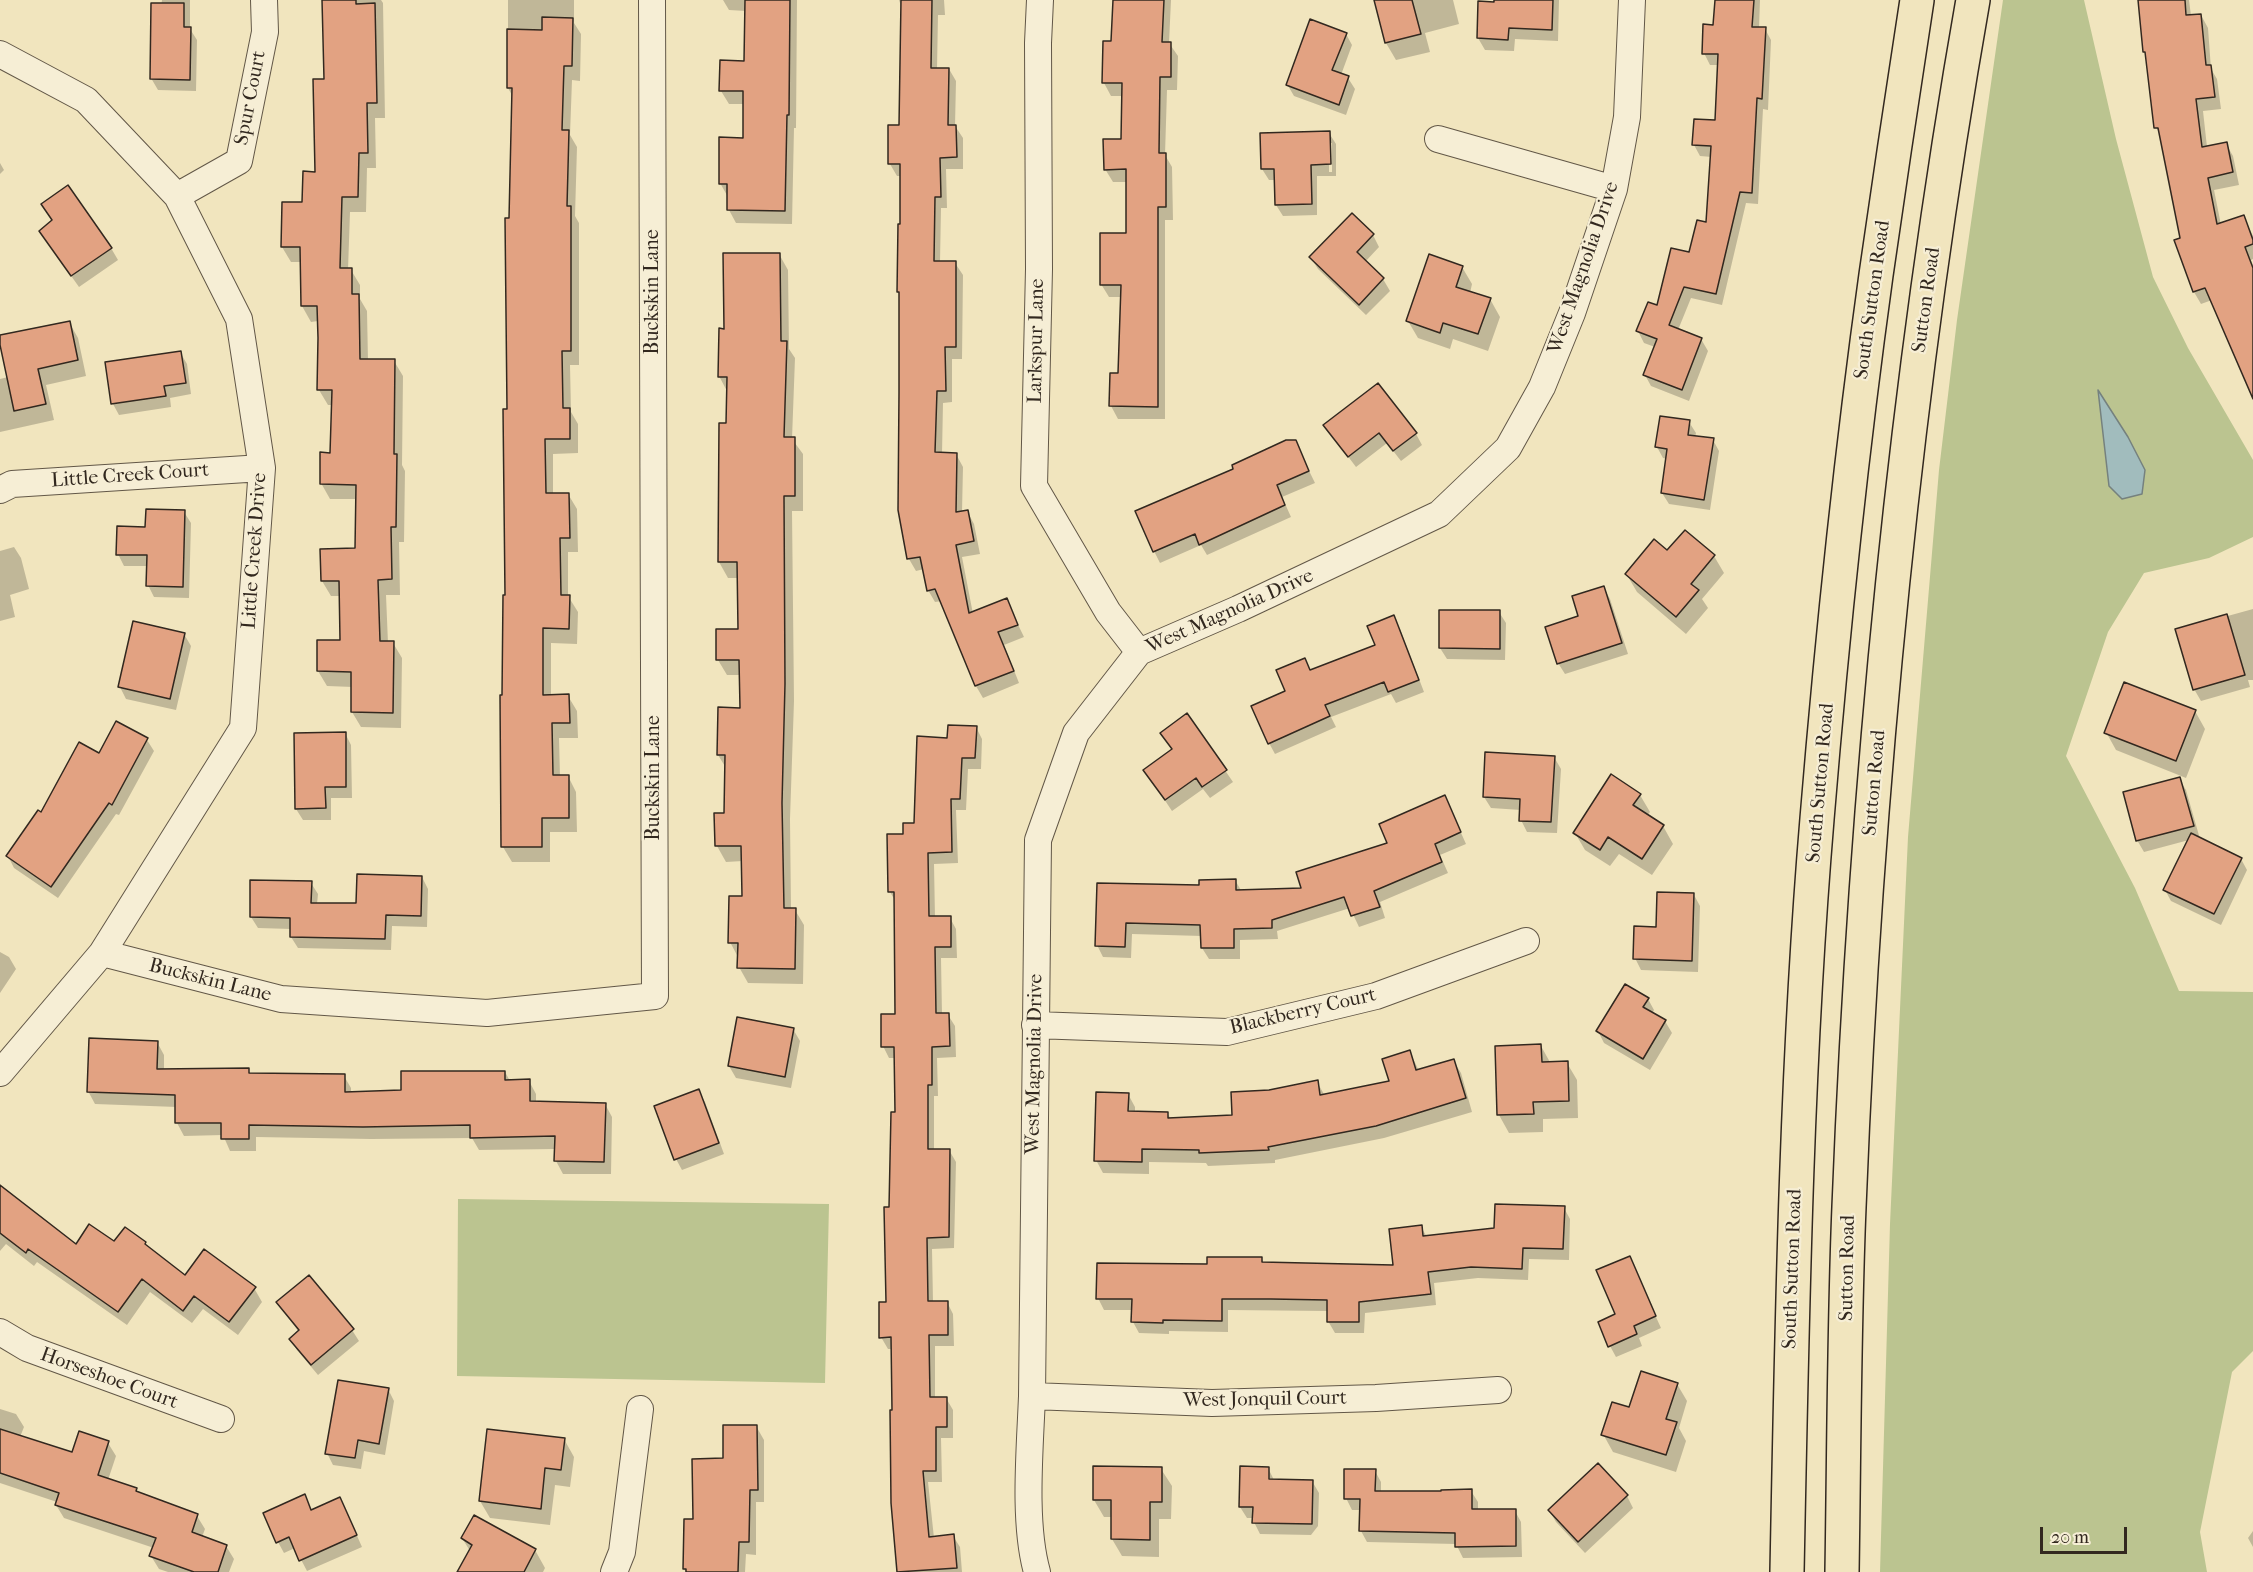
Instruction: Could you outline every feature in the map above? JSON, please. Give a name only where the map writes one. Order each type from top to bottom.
[{"type":"main road","name":"South Sutton Road","points":[[1787,1572],[1794,1214],[1817,820],[1848,492],[1876,275],[1917,0]]},
{"type":"main road","name":"Sutton Road","points":[[1842,1572],[1849,1210],[1859,1009],[1880,729],[1915,390],[1956,97],[1973,0]]},
{"type":"street","name":"Spur Court","points":[[177,196],[239,160],[265,32],[264,0]]},
{"type":"street","name":"Buckskin Lane","points":[[102,953],[281,999],[487,1013],[655,996],[652,0]]},
{"type":"street","name":"Larkspur Lane","points":[[1040,0],[1038,43],[1039,269],[1034,486],[1108,612],[1140,652]]},
{"type":"street","name":"West Magnolia Drive","points":[[1037,1572],[1031,1550],[1029,1463],[1032,1396],[1038,840],[1076,733],[1140,652],[1268,595],[1439,514],[1508,448],[1542,387],[1572,313],[1614,189],[1627,117],[1632,0]]},
{"type":"street","name":"Little Creek Drive","points":[[0,54],[86,100],[177,196],[239,319],[262,468],[243,728],[102,953],[0,1073]]},
{"type":"street","points":[[1438,139],[1614,189]]},
{"type":"street","name":"Little Creek Court","points":[[0,490],[12,484],[262,468]]},
{"type":"street","name":"Blackberry Court","points":[[1035,1025],[1227,1032],[1376,996],[1527,941]]},
{"type":"street","name":"Horseshoe Court","points":[[0,1332],[27,1348],[222,1419]]},
{"type":"street","name":"West Jonquil Court","points":[[1032,1396],[1212,1403],[1376,1398],[1498,1390]]},
{"type":"street","points":[[614,1572],[622,1552],[640,1409]]},
{"type":"green space","points":[[2003,0],[2084,0],[2116,139],[2153,277],[2188,348],[2253,460],[2253,537],[2209,558],[2144,573],[2108,632],[2066,756],[2135,888],[2179,991],[2253,992],[2253,1351],[2232,1372],[2200,1532],[2207,1572],[1880,1572],[1890,1224],[1908,837],[1939,470],[1957,320]]},
{"type":"green space","points":[[458,1199],[829,1204],[825,1383],[457,1376]]},
{"type":"water","points":[[2098,390],[2128,437],[2145,470],[2142,494],[2122,499],[2109,486]]},
{"type":"building","points":[[322,0],[356,0],[356,4],[375,3],[377,103],[367,103],[368,153],[359,153],[358,197],[342,197],[340,268],[352,268],[352,294],[359,294],[360,359],[395,359],[394,454],[397,454],[396,527],[391,527],[392,579],[378,580],[380,641],[394,641],[393,713],[351,712],[351,672],[317,671],[317,640],[340,640],[339,581],[321,581],[320,549],[355,548],[356,485],[320,484],[320,452],[330,453],[332,390],[317,390],[317,306],[301,306],[300,247],[281,247],[282,202],[302,202],[303,171],[315,172],[313,79],[324,79]]},
{"type":"building","points":[[745,0],[790,0],[785,211],[727,210],[727,184],[719,184],[719,137],[743,138],[743,91],[719,91],[720,60],[744,61]]},
{"type":"building","points":[[901,0],[932,0],[931,68],[949,68],[948,125],[956,125],[957,157],[940,158],[941,197],[935,197],[934,261],[956,261],[956,347],[945,347],[946,391],[937,391],[935,452],[957,453],[956,512],[968,510],[974,541],[956,545],[969,613],[1007,598],[1018,625],[998,632],[1014,671],[975,686],[935,589],[927,591],[920,557],[907,559],[898,510],[899,292],[897,292],[900,164],[888,164],[888,125],[899,125]]},
{"type":"building","points":[[1113,0],[1164,0],[1162,42],[1171,42],[1171,77],[1160,77],[1159,153],[1166,153],[1166,207],[1158,207],[1158,407],[1109,406],[1110,373],[1118,373],[1121,285],[1100,285],[1100,233],[1126,233],[1126,169],[1104,170],[1103,139],[1121,139],[1122,83],[1102,83],[1103,41],[1111,41]]},
{"type":"building","points":[[1374,0],[1412,0],[1421,34],[1385,43]]},
{"type":"building","points":[[1494,0],[1553,0],[1552,30],[1509,28],[1508,40],[1477,38],[1478,1],[1494,2]]},
{"type":"building","points":[[1715,0],[1754,0],[1752,27],[1766,27],[1762,99],[1757,98],[1752,193],[1740,192],[1716,294],[1684,287],[1669,325],[1702,338],[1682,390],[1643,375],[1657,339],[1636,331],[1648,302],[1657,305],[1671,248],[1689,252],[1697,220],[1706,222],[1711,146],[1692,145],[1694,119],[1715,120],[1718,54],[1702,54],[1703,24],[1713,25]]},
{"type":"building","points":[[2138,0],[2185,0],[2186,15],[2201,14],[2206,65],[2211,65],[2215,97],[2196,99],[2202,147],[2227,142],[2233,172],[2208,178],[2217,224],[2244,215],[2253,240],[2253,244],[2245,247],[2253,268],[2253,399],[2205,288],[2193,292],[2174,240],[2180,238],[2158,128],[2154,128]]},
{"type":"building","points":[[151,3],[184,3],[184,27],[191,27],[190,80],[150,79]]},
{"type":"building","points":[[542,17],[573,18],[572,66],[564,66],[562,130],[569,130],[567,206],[571,206],[571,351],[562,351],[563,408],[570,408],[570,439],[545,439],[546,493],[569,493],[570,538],[560,538],[561,595],[570,595],[569,629],[543,628],[543,695],[569,694],[570,723],[552,723],[553,775],[569,775],[569,818],[542,818],[542,847],[501,847],[500,695],[502,695],[503,595],[505,595],[503,409],[507,409],[505,218],[509,218],[512,88],[507,88],[507,29],[542,30]]},
{"type":"building","points":[[1310,19],[1347,33],[1332,70],[1349,76],[1339,105],[1286,85]]},
{"type":"building","points":[[1330,131],[1331,164],[1311,165],[1312,204],[1275,205],[1274,169],[1261,169],[1260,133]]},
{"type":"building","points":[[68,185],[112,248],[71,276],[39,231],[52,220],[41,204]]},
{"type":"building","points":[[1352,213],[1374,234],[1357,252],[1384,278],[1359,305],[1309,257]]},
{"type":"building","points":[[723,253],[780,253],[781,341],[787,341],[784,437],[795,437],[795,496],[784,496],[785,684],[782,803],[784,908],[796,908],[795,969],[737,968],[738,943],[728,943],[729,896],[742,896],[741,846],[715,846],[714,813],[724,813],[725,755],[717,755],[718,707],[740,708],[739,660],[716,660],[716,629],[738,629],[737,562],[718,562],[719,423],[726,423],[727,377],[718,377],[719,328],[724,329]]},
{"type":"building","points":[[1429,254],[1463,266],[1456,287],[1491,298],[1478,334],[1443,323],[1440,333],[1406,321]]},
{"type":"building","points":[[70,321],[78,360],[38,369],[46,404],[14,411],[0,345],[0,335]]},
{"type":"building","points":[[181,351],[186,383],[164,386],[166,396],[111,404],[105,362]]},
{"type":"building","points":[[1378,383],[1417,433],[1393,451],[1379,433],[1348,457],[1323,425]]},
{"type":"building","points":[[1660,416],[1690,420],[1688,435],[1714,438],[1704,500],[1661,493],[1667,449],[1655,447]]},
{"type":"building","points":[[1286,440],[1296,440],[1309,471],[1277,485],[1285,505],[1199,545],[1195,534],[1153,552],[1135,511],[1233,469],[1232,465]]},
{"type":"building","points":[[146,509],[185,510],[183,587],[146,586],[147,555],[116,555],[117,526],[145,527]]},
{"type":"building","points":[[1685,530],[1715,555],[1691,584],[1699,590],[1676,617],[1625,574],[1654,539],[1667,550]]},
{"type":"building","points":[[1604,586],[1622,643],[1557,664],[1545,627],[1578,616],[1572,596]]},
{"type":"building","points":[[1439,610],[1500,610],[1500,649],[1439,648]]},
{"type":"building","points":[[2227,614],[2245,675],[2193,690],[2175,629]]},
{"type":"building","points":[[1394,615],[1419,680],[1388,692],[1384,682],[1325,705],[1330,716],[1268,744],[1251,706],[1285,691],[1276,670],[1305,658],[1310,670],[1375,645],[1367,626]]},
{"type":"building","points":[[133,621],[185,633],[170,699],[118,687]]},
{"type":"building","points":[[2124,682],[2196,710],[2176,761],[2104,733]]},
{"type":"building","points":[[1187,713],[1227,770],[1202,787],[1196,778],[1165,800],[1143,770],[1172,749],[1160,733]]},
{"type":"building","points":[[116,721],[148,738],[112,805],[109,803],[51,887],[6,856],[38,810],[41,812],[79,742],[99,753]]},
{"type":"building","points":[[948,725],[977,726],[975,758],[962,758],[960,799],[951,799],[952,852],[928,853],[929,916],[951,916],[951,947],[935,947],[936,1013],[949,1013],[950,1046],[932,1047],[932,1085],[928,1085],[928,1149],[950,1149],[949,1237],[927,1238],[928,1301],[948,1301],[948,1335],[929,1335],[930,1397],[947,1397],[947,1427],[936,1427],[936,1471],[923,1471],[929,1537],[954,1534],[957,1568],[897,1572],[891,1503],[891,1337],[879,1338],[879,1302],[886,1302],[884,1207],[889,1207],[891,1112],[895,1112],[894,1047],[881,1047],[881,1014],[895,1014],[894,892],[888,892],[887,834],[903,834],[903,823],[914,823],[917,736],[947,738]]},
{"type":"building","points":[[346,732],[346,787],[325,787],[326,808],[295,809],[294,733]]},
{"type":"building","points":[[1485,752],[1555,756],[1551,822],[1519,821],[1520,799],[1483,797]]},
{"type":"building","points":[[1611,774],[1641,794],[1633,805],[1664,825],[1642,859],[1608,837],[1600,850],[1573,833]]},
{"type":"building","points":[[2180,777],[2194,826],[2136,841],[2123,792]]},
{"type":"building","points":[[1445,795],[1461,832],[1435,844],[1442,862],[1374,891],[1380,907],[1351,916],[1344,897],[1272,920],[1272,928],[1234,929],[1234,948],[1201,948],[1200,925],[1126,923],[1125,947],[1095,946],[1097,883],[1199,885],[1199,880],[1236,879],[1236,890],[1301,888],[1296,872],[1387,843],[1379,824]]},
{"type":"building","points":[[2191,833],[2242,858],[2214,914],[2163,890]]},
{"type":"building","points":[[357,874],[422,876],[421,916],[386,915],[385,939],[290,937],[290,918],[250,917],[250,880],[312,881],[311,903],[356,903]]},
{"type":"building","points":[[1657,892],[1694,893],[1692,961],[1633,959],[1634,926],[1656,927]]},
{"type":"building","points":[[1625,984],[1649,998],[1643,1007],[1666,1020],[1643,1059],[1596,1031]]},
{"type":"building","points":[[737,1017],[794,1028],[785,1077],[728,1066]]},
{"type":"building","points":[[89,1038],[158,1041],[157,1069],[249,1068],[249,1073],[345,1074],[345,1092],[401,1090],[401,1071],[505,1071],[505,1080],[530,1079],[530,1101],[606,1103],[604,1162],[554,1161],[555,1136],[470,1138],[470,1125],[363,1127],[249,1125],[249,1139],[221,1139],[221,1123],[175,1123],[175,1095],[87,1092]]},
{"type":"building","points":[[1541,1044],[1542,1062],[1568,1061],[1569,1101],[1533,1102],[1534,1114],[1497,1115],[1495,1046]]},
{"type":"building","points":[[1410,1050],[1416,1070],[1454,1059],[1466,1098],[1376,1126],[1268,1147],[1269,1150],[1199,1153],[1199,1150],[1142,1149],[1142,1162],[1094,1161],[1096,1092],[1129,1093],[1128,1111],[1168,1112],[1168,1118],[1232,1115],[1231,1092],[1269,1090],[1318,1080],[1320,1095],[1389,1081],[1382,1059]]},
{"type":"building","points":[[699,1089],[719,1143],[674,1160],[654,1106]]},
{"type":"building","points":[[0,1185],[76,1244],[89,1224],[114,1241],[125,1227],[185,1275],[204,1249],[256,1287],[229,1322],[194,1296],[183,1311],[142,1279],[118,1312],[28,1249],[26,1253],[0,1233]]},
{"type":"building","points":[[1495,1204],[1565,1206],[1563,1249],[1523,1248],[1522,1269],[1471,1267],[1428,1272],[1431,1294],[1359,1302],[1359,1322],[1327,1322],[1327,1300],[1222,1299],[1222,1321],[1131,1322],[1132,1299],[1096,1299],[1097,1263],[1207,1264],[1207,1257],[1262,1257],[1262,1262],[1393,1265],[1389,1229],[1422,1225],[1423,1236],[1494,1228]]},
{"type":"building","points":[[1630,1256],[1656,1316],[1634,1326],[1637,1334],[1608,1347],[1598,1322],[1615,1314],[1596,1270]]},
{"type":"building","points":[[309,1275],[354,1329],[311,1365],[289,1339],[299,1330],[276,1302]]},
{"type":"building","points":[[1641,1371],[1678,1383],[1666,1419],[1677,1422],[1666,1455],[1601,1435],[1612,1402],[1629,1407]]},
{"type":"building","points":[[338,1380],[389,1388],[379,1444],[358,1440],[355,1458],[325,1454]]},
{"type":"building","points":[[723,1425],[757,1425],[758,1490],[750,1490],[749,1542],[739,1542],[738,1572],[686,1572],[686,1569],[683,1569],[684,1519],[693,1519],[692,1459],[723,1458]]},
{"type":"building","points":[[0,1429],[72,1452],[79,1431],[109,1441],[98,1475],[137,1488],[136,1491],[198,1514],[192,1532],[227,1545],[218,1572],[194,1572],[149,1556],[156,1538],[55,1505],[59,1493],[0,1473]]},
{"type":"building","points":[[487,1429],[565,1438],[561,1470],[545,1468],[541,1509],[479,1501]]},
{"type":"building","points":[[1598,1463],[1628,1495],[1578,1542],[1548,1510]]},
{"type":"building","points":[[1093,1466],[1162,1467],[1162,1502],[1150,1502],[1150,1540],[1111,1539],[1111,1500],[1093,1500]]},
{"type":"building","points":[[1240,1466],[1269,1467],[1269,1479],[1313,1480],[1312,1524],[1252,1523],[1253,1507],[1239,1507]]},
{"type":"building","points":[[1344,1469],[1376,1469],[1375,1491],[1472,1489],[1472,1509],[1516,1509],[1516,1546],[1455,1547],[1455,1533],[1359,1531],[1360,1499],[1344,1499]]},
{"type":"building","points":[[305,1494],[311,1510],[340,1497],[357,1535],[299,1561],[289,1537],[276,1543],[263,1513]]},
{"type":"building","points":[[474,1515],[536,1549],[524,1572],[457,1572],[472,1545],[461,1538]]}]
